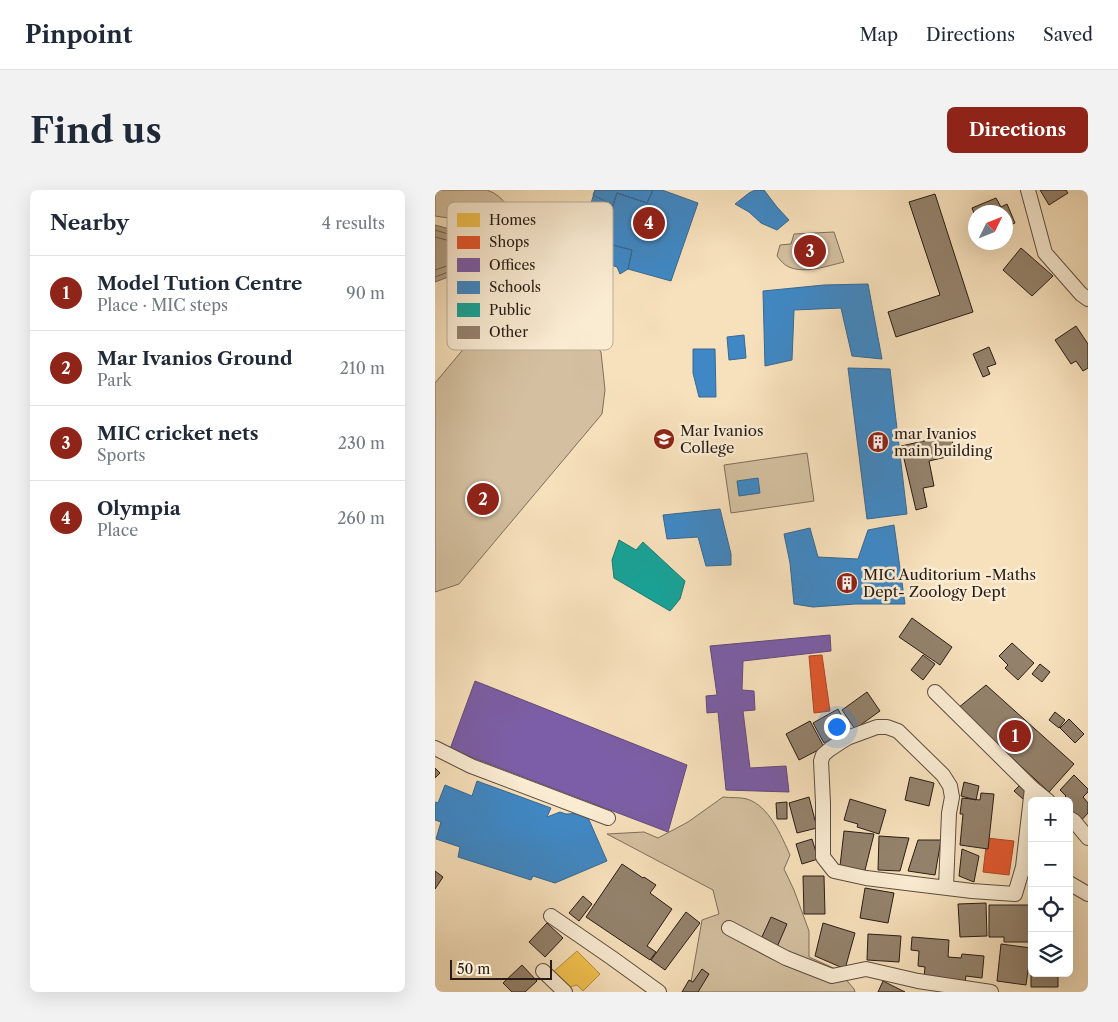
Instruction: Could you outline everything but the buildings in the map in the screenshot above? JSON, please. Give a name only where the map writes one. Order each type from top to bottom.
[{"type":"street","points":[[1028,190],[1045,253],[1088,300]]},
{"type":"street","points":[[935,692],[1043,797]]},
{"type":"street","points":[[946,887],[951,786],[943,774],[898,731],[887,726],[877,727],[847,738],[823,755],[821,762],[823,858],[834,871],[866,878],[972,890],[1015,894],[1027,868],[1032,788]]},
{"type":"street","points":[[435,748],[471,766],[608,818]]},
{"type":"street","points":[[1073,820],[1088,838]]},
{"type":"street","points":[[1073,885],[1088,894]]},
{"type":"street","points":[[551,916],[659,992]]},
{"type":"street","points":[[729,928],[786,958],[832,976],[866,969],[918,981],[991,992]]},
{"type":"street","points":[[543,971],[565,992]]},
{"type":"shaded area","points":[[435,190],[487,190],[505,202],[447,202],[447,218],[435,216]]},
{"type":"shaded area","points":[[834,232],[844,262],[816,269],[802,270],[787,266],[777,256],[780,245],[791,244],[794,234]]},
{"type":"shaded area","points":[[463,350],[599,350],[605,390],[602,414],[459,584],[435,592],[435,383]]},
{"type":"shaded area","points":[[807,453],[814,501],[731,513],[724,465]]},
{"type":"shaded area","points":[[723,797],[744,798],[755,803],[762,808],[773,822],[790,855],[784,869],[809,931],[809,957],[838,970],[855,992],[694,992],[690,988],[702,920],[719,914],[713,890],[607,834],[644,832],[658,838],[688,822]]},
{"type":"water","points":[[435,225],[447,228],[447,278],[435,282]]},
{"type":"place","name":"Olympia","points":[[649,223]]},
{"type":"place","name":"MIC cricket nets","points":[[810,251]]},
{"type":"place","name":"Mar Ivanios College","points":[[664,439]]},
{"type":"place","name":"mar Ivanios main building","points":[[878,442]]},
{"type":"place","name":"Mar Ivanios Ground","points":[[483,499]]},
{"type":"place","name":"MIC Auditorium -Maths Dept- Zoology Dept","points":[[847,583]]},
{"type":"place","name":"Model Tution Centre","points":[[1015,736]]}]
